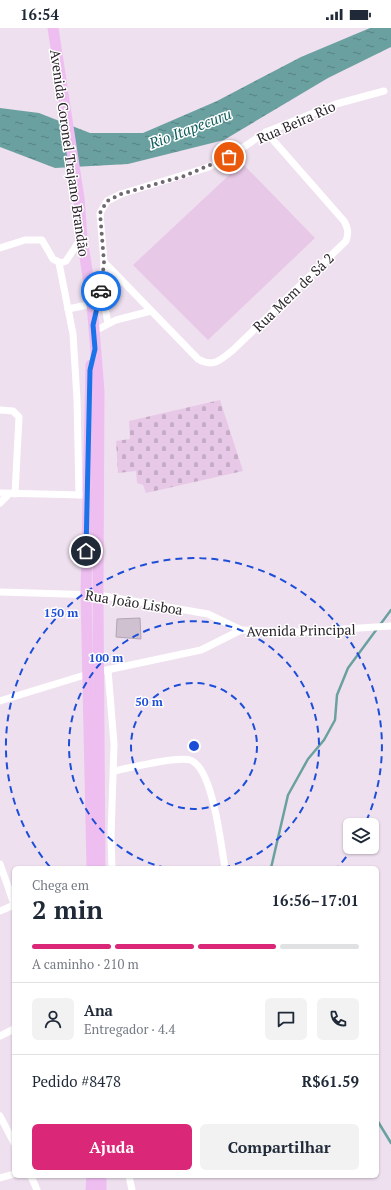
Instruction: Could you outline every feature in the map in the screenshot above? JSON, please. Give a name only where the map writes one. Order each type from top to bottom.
[{"type":"main road","name":"Avenida Coronel Trajano Brandão","points":[[53,28],[80,198],[82,237],[92,304],[99,391],[98,672],[100,866]]},
{"type":"main road","name":"Avenida Coronel Trajano Brandão","points":[[92,866],[98,672],[86,593],[83,495],[90,370],[95,349]]},
{"type":"main road","points":[[93,1178],[96,1190]]},
{"type":"main road","points":[[96,1190],[100,1178]]},
{"type":"street","name":"Rua Beira Rio","points":[[93,328],[102,288],[104,262],[100,213],[107,201],[121,194],[184,176],[221,162],[266,132],[336,104],[384,91]]},
{"type":"street","name":"Rua Mem de Sá 2","points":[[104,262],[190,352],[202,362],[210,364],[216,363],[233,350],[346,241],[348,231],[344,221],[266,132]]},
{"type":"street","points":[[59,263],[66,261],[82,237]]},
{"type":"street","points":[[0,248],[25,240],[42,240],[53,259],[59,263],[73,334],[83,495]]},
{"type":"street","points":[[102,288],[108,323]]},
{"type":"street","points":[[68,309],[92,304]]},
{"type":"street","points":[[93,328],[128,316],[151,311]]},
{"type":"street","points":[[0,410],[13,411],[19,416],[12,494],[0,503]]},
{"type":"street","points":[[0,493],[99,494]]},
{"type":"street","name":"Rua João Lisboa","points":[[0,592],[98,594],[208,614],[241,630]]},
{"type":"street","name":"Avenida Principal","points":[[0,701],[98,672],[201,650],[241,630],[298,632],[388,626]]},
{"type":"street","name":"Avenida Coronel Trajano Brandão","points":[[98,672],[114,744],[111,837],[112,866]]},
{"type":"street","points":[[114,770],[177,760],[189,760],[194,762],[201,770],[211,794],[225,866]]},
{"type":"street","points":[[0,864],[12,898]]},
{"type":"street","points":[[0,911],[12,905]]},
{"type":"street","points":[[0,1036],[12,1030]]},
{"type":"street","points":[[0,1116],[12,1139]]},
{"type":"street","points":[[0,1178],[12,1175]]},
{"type":"street","points":[[31,1178],[38,1190]]},
{"type":"street","points":[[129,1178],[132,1190]]},
{"type":"green space","points":[[242,163],[315,238],[208,340],[133,265]]},
{"type":"green space","points":[[220,400],[243,471],[146,493],[143,485],[137,483],[136,471],[118,473],[116,441],[130,439],[129,421]]},
{"type":"water","name":"Rio Itapecuru","points":[[370,28],[391,28],[391,47],[328,78],[224,140],[128,164],[55,168],[0,147],[0,108],[39,113],[90,133],[143,133],[217,101],[301,57]]},
{"type":"building","points":[[140,618],[141,639],[116,637],[117,619]]},
{"type":"waterway","name":"Avenida Principal","points":[[271,866],[288,795],[308,759],[324,740],[335,720],[337,695],[348,668],[391,610]]},
{"type":"waterway","name":"Avenida Principal","points":[[379,1123],[391,1143]]},
{"type":"way so far","points":[[101,291],[104,262],[100,213],[107,201],[113,196],[184,176],[221,162],[229,157]]},
{"type":"route","points":[[86,551],[90,370],[95,349],[93,325],[94,316],[101,291]]}]
